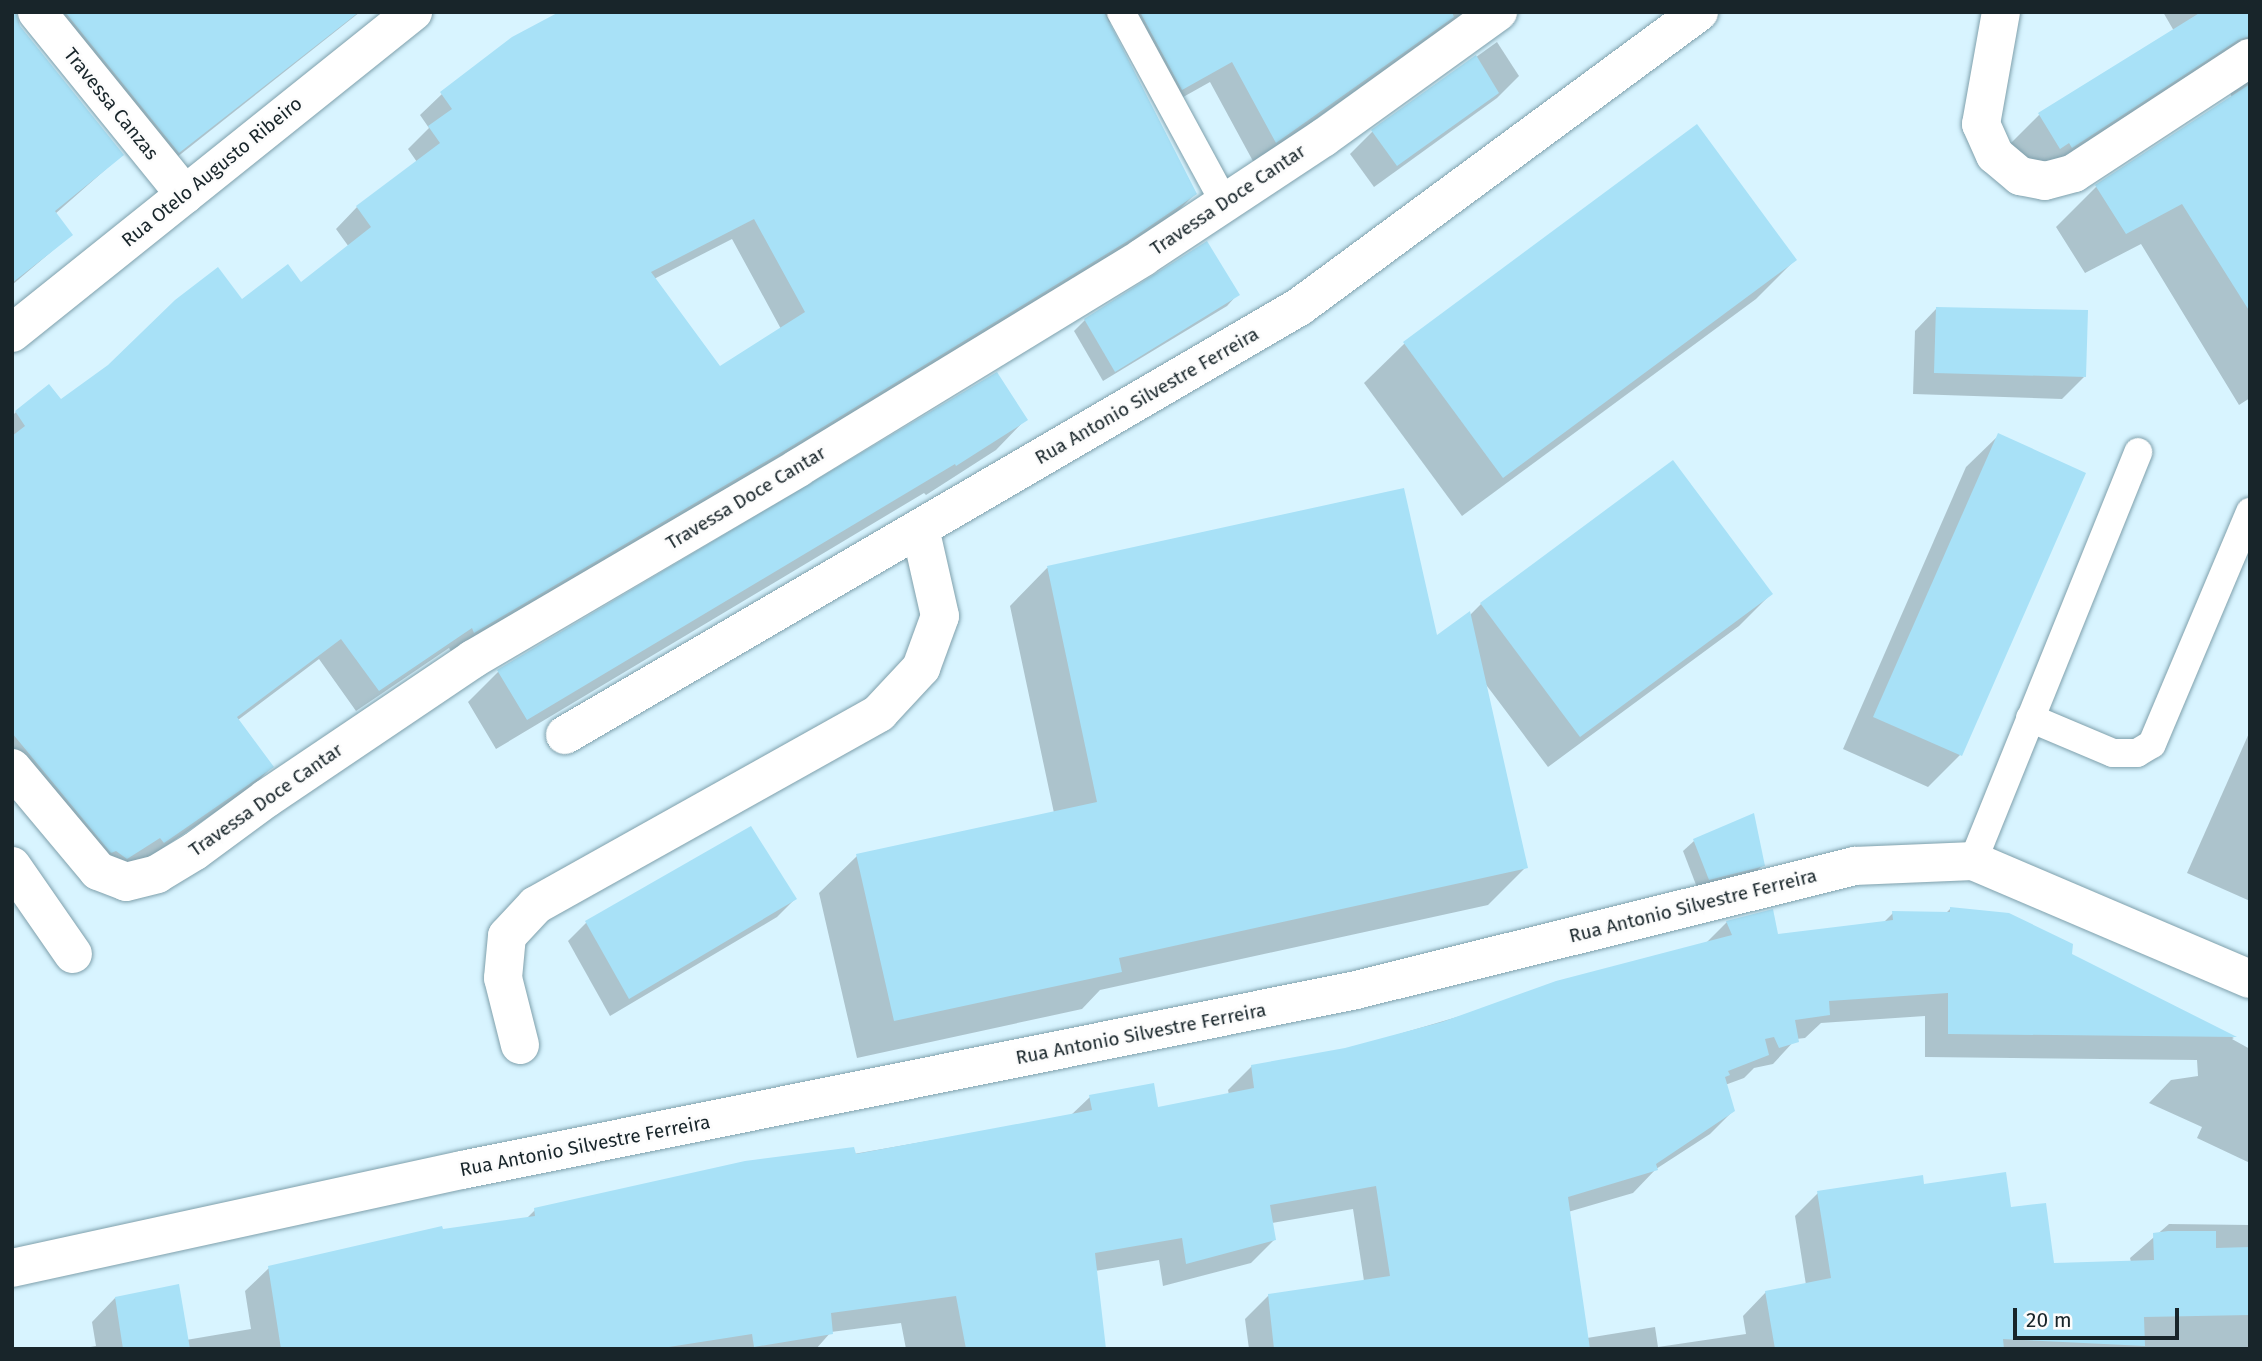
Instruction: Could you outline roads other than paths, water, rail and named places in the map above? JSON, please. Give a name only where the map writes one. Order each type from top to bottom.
[{"type":"street","name":"Travessa Canzas","points":[[37,12],[185,195]]},
{"type":"street","name":"Rua Otelo Augusto Ribeiro","points":[[12,333],[413,12]]},
{"type":"street","name":"Travessa Doce Cantar","points":[[12,768],[98,871],[126,882],[156,874],[195,851],[278,790],[473,659],[798,468],[1143,257],[1323,138],[1498,12]]},
{"type":"street","name":"Rua Antonio Silvestre Ferreira","points":[[565,735],[1299,307],[1699,12]]},
{"type":"street","points":[[2001,12],[1981,124],[1995,155],[2020,176],[2045,181],[2074,173],[2250,58]]},
{"type":"street","points":[[520,1045],[503,978],[506,936],[536,905],[879,713],[921,668],[940,616],[920,528]]},
{"type":"street","name":"Rua Antonio Silvestre Ferreira","points":[[12,1268],[462,1170],[1356,990],[1855,866],[1973,861],[2250,979]]},
{"type":"street","points":[[12,866],[73,954]]},
{"type":"lane","points":[[1121,12],[1224,202]]},
{"type":"lane","points":[[1973,861],[2138,452]]},
{"type":"lane","points":[[2030,718],[2113,753],[2137,753],[2152,744],[2250,512]]}]
